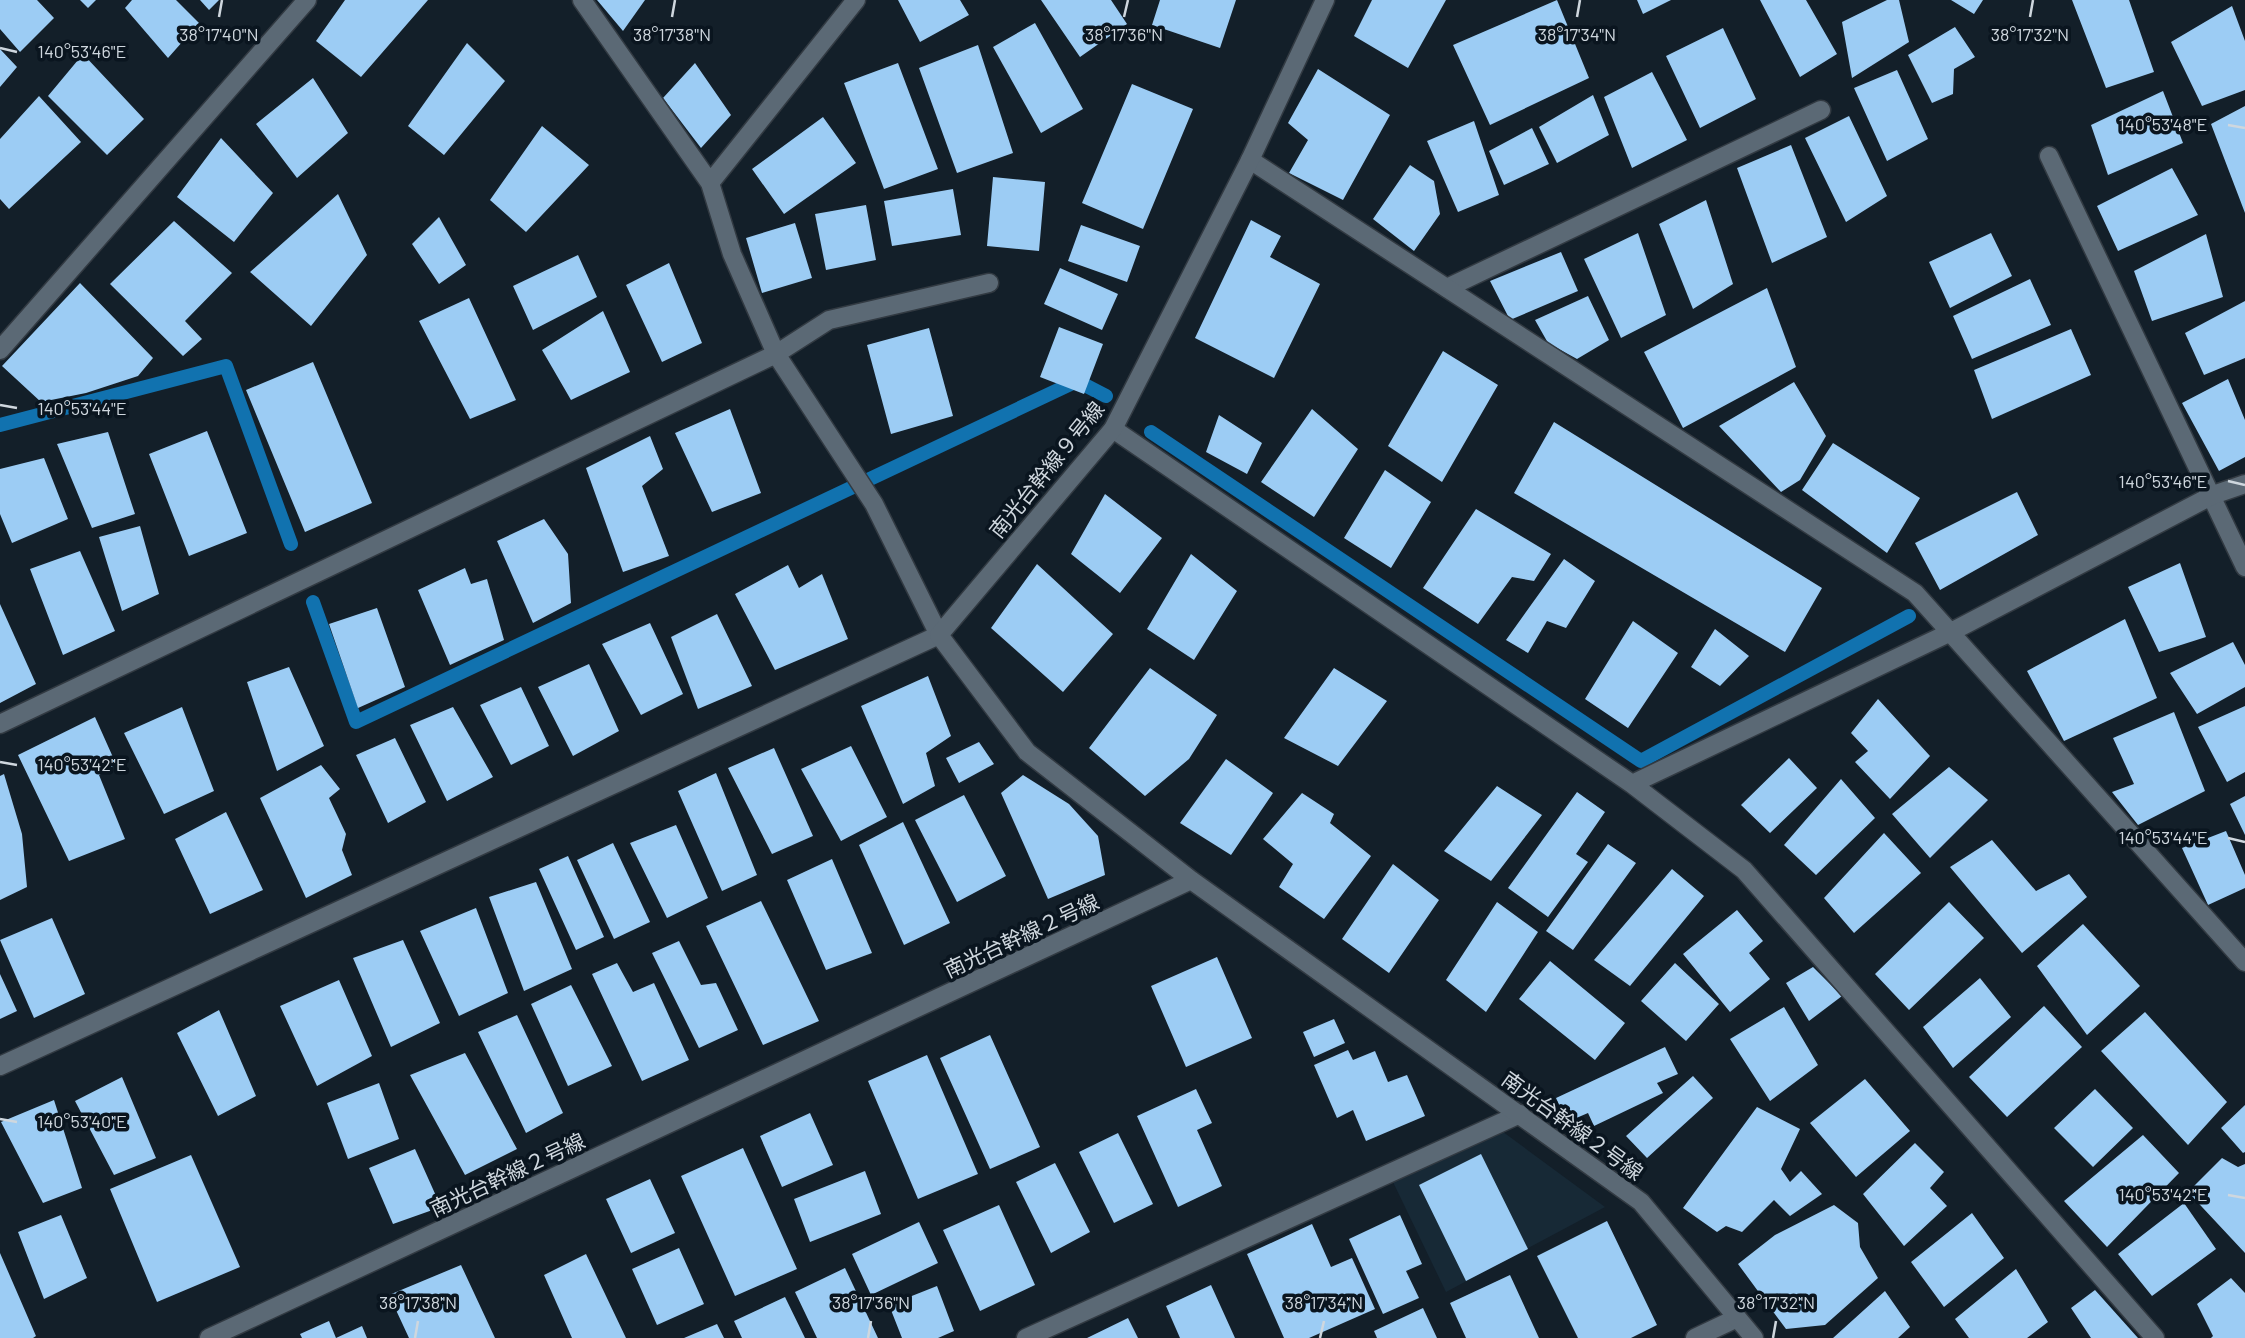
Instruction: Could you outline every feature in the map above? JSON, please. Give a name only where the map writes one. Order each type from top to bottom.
[{"type":"street","points":[[0,350],[307,0]]},
{"type":"street","points":[[582,0],[710,183],[732,254],[776,354],[874,503],[939,635],[1027,752],[1191,880]]},
{"type":"street","points":[[710,183],[856,0]]},
{"type":"street","name":"南光台幹線９号線","points":[[939,635],[1113,429],[1250,160],[1325,0]]},
{"type":"street","points":[[1447,288],[1821,110]]},
{"type":"street","points":[[2049,156],[2245,566]]},
{"type":"street","points":[[1250,160],[1916,593],[2245,962]]},
{"type":"street","points":[[0,724],[776,354],[829,320],[989,283]]},
{"type":"street","points":[[1113,429],[1632,784],[1744,870],[2155,1338]]},
{"type":"street","points":[[1632,784],[1951,632],[2213,495],[2245,484]]},
{"type":"street","points":[[0,1066],[939,635]]},
{"type":"street","name":"南光台幹線２号線","points":[[209,1338],[1191,880],[1641,1202],[1754,1338]]},
{"type":"street","points":[[1026,1338],[1520,1114]]},
{"type":"street","points":[[1695,1338],[1737,1318]]},
{"type":"shaded area","points":[[1499,1129],[1605,1207],[1446,1292],[1393,1182]]},
{"type":"building","points":[[0,0],[37,0],[54,18],[20,52],[0,29]]},
{"type":"building","points":[[80,0],[96,0],[88,8]]},
{"type":"building","points":[[132,0],[176,0],[199,23],[168,58],[125,8]]},
{"type":"building","points":[[200,0],[219,0],[209,10]]},
{"type":"building","points":[[345,0],[428,0],[361,77],[316,41]]},
{"type":"building","points":[[597,0],[645,0],[623,31]]},
{"type":"building","points":[[898,0],[960,0],[969,15],[920,42]]},
{"type":"building","points":[[1041,0],[1111,0],[1127,24],[1080,57]]},
{"type":"building","points":[[1160,0],[1236,0],[1220,48],[1152,25]]},
{"type":"building","points":[[1372,0],[1446,0],[1408,68],[1354,36]]},
{"type":"building","points":[[1557,0],[1589,78],[1490,125],[1453,45]]},
{"type":"building","points":[[1637,0],[1671,0],[1643,14]]},
{"type":"building","points":[[1760,0],[1806,0],[1837,54],[1800,77]]},
{"type":"building","points":[[1887,0],[1899,0],[1909,42],[1852,78],[1842,22]]},
{"type":"building","points":[[1951,0],[1983,0],[1974,14]]},
{"type":"building","points":[[2072,0],[2129,0],[2154,72],[2106,88]]},
{"type":"building","points":[[2232,6],[2245,41],[2245,90],[2202,106],[2171,42]]},
{"type":"building","points":[[1035,23],[1083,109],[1041,133],[993,47]]},
{"type":"building","points":[[1955,27],[1975,57],[1954,69],[1953,94],[1932,103],[1908,55]]},
{"type":"building","points":[[1723,28],[1756,99],[1700,128],[1666,56]]},
{"type":"building","points":[[467,43],[505,81],[444,155],[408,126]]},
{"type":"building","points":[[978,45],[1013,153],[957,173],[919,68]]},
{"type":"building","points":[[0,49],[17,67],[0,87]]},
{"type":"building","points":[[83,54],[144,119],[107,155],[48,96]]},
{"type":"building","points":[[695,63],[731,115],[701,148],[663,98]]},
{"type":"building","points":[[898,63],[938,169],[884,189],[844,83]]},
{"type":"building","points":[[1318,69],[1390,115],[1343,200],[1289,173],[1308,140],[1288,123]]},
{"type":"building","points":[[1897,70],[1928,139],[1887,161],[1854,88]]},
{"type":"building","points":[[1652,72],[1687,140],[1632,168],[1604,97]]},
{"type":"building","points":[[313,78],[348,133],[297,178],[256,124]]},
{"type":"building","points":[[1132,84],[1193,109],[1143,229],[1082,203]]},
{"type":"building","points":[[2163,91],[2183,143],[2108,175],[2091,125]]},
{"type":"building","points":[[1593,95],[1609,135],[1557,163],[1539,127]]},
{"type":"building","points":[[39,96],[81,142],[9,209],[0,199],[0,139]]},
{"type":"building","points":[[2245,106],[2245,213],[2211,124]]},
{"type":"building","points":[[1849,116],[1887,196],[1846,222],[1805,138]]},
{"type":"building","points":[[823,117],[856,163],[784,214],[752,169]]},
{"type":"building","points":[[1474,121],[1499,195],[1458,212],[1427,141]]},
{"type":"building","points":[[542,126],[589,165],[526,232],[490,200]]},
{"type":"building","points":[[1532,128],[1549,164],[1504,185],[1489,151]]},
{"type":"building","points":[[221,138],[273,193],[234,242],[177,197]]},
{"type":"building","points":[[1791,145],[1827,237],[1772,263],[1737,168]]},
{"type":"building","points":[[1410,165],[1434,181],[1440,214],[1414,251],[1373,219]]},
{"type":"building","points":[[2172,168],[2198,215],[2118,251],[2097,206]]},
{"type":"building","points":[[993,177],[1045,182],[1039,251],[987,246]]},
{"type":"building","points":[[953,189],[961,235],[892,246],[884,201]]},
{"type":"building","points":[[338,194],[367,255],[311,326],[250,272]]},
{"type":"building","points":[[1706,200],[1733,284],[1693,309],[1659,224]]},
{"type":"building","points":[[866,205],[876,260],[826,270],[815,214]]},
{"type":"building","points":[[439,217],[466,265],[439,284],[412,244]]},
{"type":"building","points":[[1251,220],[1281,236],[1270,257],[1320,284],[1274,378],[1195,338]]},
{"type":"building","points":[[174,221],[232,273],[185,321],[202,339],[183,356],[110,284]]},
{"type":"building","points":[[795,223],[812,278],[762,293],[746,238]]},
{"type":"building","points":[[1081,225],[1140,246],[1127,282],[1068,261]]},
{"type":"building","points":[[1638,233],[1666,315],[1621,338],[1584,259]]},
{"type":"building","points":[[1991,233],[2012,276],[1950,308],[1929,262]]},
{"type":"building","points":[[2206,234],[2223,297],[2152,321],[2134,271]]},
{"type":"building","points":[[1561,252],[1578,291],[1510,320],[1490,281]]},
{"type":"building","points":[[578,255],[597,297],[533,330],[513,286]]},
{"type":"building","points":[[669,263],[702,343],[662,362],[626,285]]},
{"type":"building","points":[[1060,268],[1118,294],[1102,330],[1044,304]]},
{"type":"building","points":[[2030,279],[2051,325],[1972,359],[1953,316]]},
{"type":"building","points":[[80,283],[153,358],[138,376],[86,393],[41,402],[2,366]]},
{"type":"building","points":[[1767,288],[1796,367],[1683,428],[1644,352]]},
{"type":"building","points":[[1588,296],[1609,340],[1577,359],[1548,343],[1535,320]]},
{"type":"building","points":[[469,298],[516,400],[470,419],[419,321]]},
{"type":"building","points":[[2245,301],[2245,358],[2204,375],[2185,333]]},
{"type":"building","points":[[603,311],[630,372],[571,400],[542,350]]},
{"type":"building","points":[[1059,327],[1103,344],[1084,394],[1040,377]]},
{"type":"building","points":[[929,328],[953,416],[891,434],[867,345]]},
{"type":"building","points":[[2071,329],[2091,375],[1992,419],[1974,370]]},
{"type":"building","points":[[1443,351],[1498,385],[1442,482],[1388,446]]},
{"type":"building","points":[[313,362],[372,503],[305,532],[246,390]]},
{"type":"building","points":[[2228,379],[2245,420],[2245,457],[2219,471],[2182,403]]},
{"type":"building","points":[[1794,382],[1826,436],[1800,480],[1781,492],[1719,426]]},
{"type":"building","points":[[730,409],[761,493],[712,512],[675,433]]},
{"type":"building","points":[[1312,409],[1358,449],[1314,517],[1261,482]]},
{"type":"building","points":[[1219,415],[1262,443],[1247,474],[1206,452]]},
{"type":"building","points":[[1554,422],[1822,588],[1785,652],[1514,493]]},
{"type":"building","points":[[207,431],[247,533],[189,556],[149,454]]},
{"type":"building","points":[[108,432],[135,514],[92,528],[57,444]]},
{"type":"building","points":[[650,436],[663,469],[642,486],[669,556],[623,572],[586,468]]},
{"type":"building","points":[[1833,443],[1920,498],[1887,553],[1802,490]]},
{"type":"building","points":[[44,458],[68,519],[12,543],[0,514],[0,469]]},
{"type":"building","points":[[1385,470],[1431,502],[1391,568],[1344,538]]},
{"type":"building","points":[[2017,492],[2038,535],[1940,590],[1915,543]]},
{"type":"building","points":[[1105,494],[1162,538],[1120,593],[1071,554]]},
{"type":"building","points":[[1476,509],[1551,554],[1534,581],[1512,577],[1478,624],[1423,588]]},
{"type":"building","points":[[544,519],[568,554],[571,603],[533,623],[497,541]]},
{"type":"building","points":[[140,526],[159,594],[122,611],[99,537]]},
{"type":"building","points":[[80,551],[115,631],[63,655],[30,569]]},
{"type":"building","points":[[1191,554],[1237,591],[1194,660],[1147,629]]},
{"type":"building","points":[[1564,559],[1595,581],[1566,628],[1547,621],[1528,653],[1506,640]]},
{"type":"building","points":[[2180,563],[2206,637],[2159,652],[2128,587]]},
{"type":"building","points":[[1037,564],[1113,634],[1063,692],[991,628]]},
{"type":"building","points":[[788,565],[799,588],[822,574],[848,639],[775,670],[735,594]]},
{"type":"building","points":[[465,568],[471,584],[487,579],[504,640],[450,665],[418,590]]},
{"type":"building","points":[[0,604],[36,684],[0,703]]},
{"type":"building","points":[[377,608],[405,687],[358,708],[329,624]]},
{"type":"building","points":[[717,614],[752,686],[698,709],[671,637]]},
{"type":"building","points":[[2125,619],[2157,698],[2064,741],[2027,671]]},
{"type":"building","points":[[1633,621],[1678,653],[1628,728],[1585,699]]},
{"type":"building","points":[[650,623],[683,694],[641,715],[602,644]]},
{"type":"building","points":[[1715,629],[1749,656],[1720,686],[1691,667]]},
{"type":"building","points":[[2233,642],[2245,665],[2245,687],[2197,714],[2170,673]]},
{"type":"building","points":[[589,664],[619,731],[573,756],[538,687]]},
{"type":"building","points":[[289,667],[324,746],[277,771],[247,682]]},
{"type":"building","points":[[1150,668],[1217,715],[1189,759],[1145,796],[1089,748]]},
{"type":"building","points":[[1334,668],[1387,701],[1338,766],[1284,738]]},
{"type":"building","points":[[928,676],[951,736],[926,753],[935,786],[903,804],[861,706]]},
{"type":"building","points":[[521,687],[549,746],[511,765],[480,705]]},
{"type":"building","points":[[1878,699],[1930,756],[1890,799],[1855,762],[1868,751],[1851,733]]},
{"type":"building","points":[[2245,706],[2245,772],[2227,782],[2198,727]]},
{"type":"building","points":[[182,707],[214,791],[164,814],[124,733]]},
{"type":"building","points":[[453,707],[493,777],[447,801],[410,725]]},
{"type":"building","points":[[2174,712],[2205,791],[2138,825],[2112,792],[2134,784],[2113,738]]},
{"type":"building","points":[[95,717],[116,764],[99,775],[125,839],[69,861],[18,755]]},
{"type":"building","points":[[395,738],[426,802],[388,823],[356,755]]},
{"type":"building","points":[[979,742],[994,764],[959,783],[946,758]]},
{"type":"building","points":[[851,746],[887,817],[841,841],[801,769]]},
{"type":"building","points":[[774,748],[813,836],[772,854],[728,768]]},
{"type":"building","points":[[1789,758],[1817,788],[1770,833],[1741,805]]},
{"type":"building","points":[[1226,759],[1273,793],[1231,855],[1180,823]]},
{"type":"building","points":[[321,765],[340,789],[329,798],[346,834],[342,850],[352,875],[306,898],[260,798]]},
{"type":"building","points":[[1949,767],[1988,800],[1930,858],[1892,814]]},
{"type":"building","points":[[716,773],[757,875],[722,891],[678,791]]},
{"type":"building","points":[[4,774],[22,834],[27,887],[0,900],[0,776]]},
{"type":"building","points":[[1023,775],[1069,804],[1098,836],[1105,875],[1048,899],[1001,793]]},
{"type":"building","points":[[1841,779],[1875,818],[1816,875],[1784,845]]},
{"type":"building","points":[[1497,786],[1542,815],[1491,881],[1444,851]]},
{"type":"building","points":[[1577,792],[1605,812],[1576,854],[1588,862],[1548,917],[1508,888]]},
{"type":"building","points":[[1302,793],[1334,814],[1330,823],[1371,856],[1324,919],[1279,887],[1293,864],[1263,839]]},
{"type":"building","points":[[964,795],[1006,876],[957,902],[915,820]]},
{"type":"building","points":[[2245,796],[2245,835],[2230,804]]},
{"type":"building","points":[[226,812],[263,890],[210,914],[175,839]]},
{"type":"building","points":[[903,822],[950,923],[904,945],[859,845]]},
{"type":"building","points":[[676,825],[708,898],[667,918],[630,843]]},
{"type":"building","points":[[2226,831],[2245,875],[2245,888],[2208,905],[2182,848]]},
{"type":"building","points":[[1884,833],[1921,873],[1854,933],[1824,898]]},
{"type":"building","points":[[1992,840],[2036,891],[2069,874],[2087,897],[2022,953],[1950,867]]},
{"type":"building","points":[[613,843],[650,922],[614,939],[577,860]]},
{"type":"building","points":[[1608,844],[1636,863],[1573,950],[1546,931]]},
{"type":"building","points":[[568,856],[604,937],[576,950],[539,869]]},
{"type":"building","points":[[832,859],[872,953],[826,970],[787,880]]},
{"type":"building","points":[[1393,864],[1439,900],[1389,973],[1342,939]]},
{"type":"building","points":[[1672,869],[1704,896],[1630,986],[1594,960]]},
{"type":"building","points":[[536,882],[572,969],[524,991],[489,897]]},
{"type":"building","points":[[761,901],[819,1021],[763,1045],[706,926]]},
{"type":"building","points":[[1497,902],[1538,932],[1486,1012],[1446,980]]},
{"type":"building","points":[[1949,902],[1984,938],[1909,1010],[1875,974]]},
{"type":"building","points":[[476,908],[508,993],[459,1016],[420,931]]},
{"type":"building","points":[[1737,910],[1763,941],[1749,953],[1770,979],[1730,1012],[1683,954]]},
{"type":"building","points":[[52,918],[85,994],[34,1018],[0,940]]},
{"type":"building","points":[[2083,924],[2140,986],[2087,1035],[2037,966]]},
{"type":"building","points":[[403,940],[440,1023],[391,1047],[353,958]]},
{"type":"building","points":[[679,941],[701,985],[716,983],[738,1030],[699,1048],[652,953]]},
{"type":"building","points":[[1217,957],[1252,1038],[1186,1067],[1151,986]]},
{"type":"building","points":[[1550,961],[1625,1023],[1595,1060],[1519,999]]},
{"type":"building","points":[[617,963],[633,992],[654,983],[689,1060],[642,1081],[592,974]]},
{"type":"building","points":[[1675,963],[1719,1004],[1686,1041],[1641,1001]]},
{"type":"building","points":[[1813,967],[1842,996],[1809,1021],[1786,983]]},
{"type":"building","points":[[0,974],[17,1011],[0,1019]]},
{"type":"building","points":[[1980,978],[2011,1017],[1953,1068],[1923,1027]]},
{"type":"building","points":[[339,980],[372,1056],[317,1086],[280,1006]]},
{"type":"building","points":[[571,985],[612,1066],[568,1086],[531,1004]]},
{"type":"building","points":[[2044,1006],[2082,1047],[2007,1117],[1969,1077]]},
{"type":"building","points":[[1784,1007],[1818,1065],[1770,1101],[1730,1039]]},
{"type":"building","points":[[219,1010],[256,1096],[218,1116],[177,1033]]},
{"type":"building","points":[[2145,1012],[2227,1102],[2188,1145],[2101,1051]]},
{"type":"building","points":[[517,1015],[563,1113],[526,1133],[478,1032]]},
{"type":"building","points":[[1334,1019],[1345,1043],[1314,1057],[1303,1032]]},
{"type":"building","points":[[990,1035],[1040,1147],[990,1169],[940,1058]]},
{"type":"building","points":[[1665,1047],[1678,1074],[1657,1083],[1663,1093],[1594,1126],[1588,1113],[1567,1122],[1556,1098]]},
{"type":"building","points":[[1348,1050],[1353,1060],[1375,1051],[1388,1082],[1407,1075],[1425,1116],[1366,1141],[1353,1110],[1337,1118],[1314,1065]]},
{"type":"building","points":[[465,1053],[517,1149],[465,1175],[410,1075]]},
{"type":"building","points":[[927,1055],[978,1174],[918,1199],[868,1081]]},
{"type":"building","points":[[1693,1076],[1713,1098],[1647,1158],[1626,1136]]},
{"type":"building","points":[[122,1077],[156,1158],[114,1175],[75,1101]]},
{"type":"building","points":[[1865,1079],[1910,1131],[1856,1177],[1810,1123]]},
{"type":"building","points":[[379,1083],[399,1139],[348,1159],[327,1103]]},
{"type":"building","points":[[1196,1089],[1212,1123],[1197,1130],[1222,1186],[1178,1207],[1137,1116]]},
{"type":"building","points":[[2095,1089],[2133,1128],[2093,1167],[2054,1128]]},
{"type":"building","points":[[54,1100],[82,1188],[43,1203],[1,1122]]},
{"type":"building","points":[[2245,1105],[2245,1152],[2243,1153],[2221,1128]]},
{"type":"building","points":[[1757,1107],[1800,1129],[1781,1169],[1790,1182],[1801,1171],[1822,1194],[1790,1216],[1774,1200],[1742,1232],[1726,1226],[1717,1232],[1683,1208]]},
{"type":"building","points":[[810,1113],[833,1165],[782,1187],[760,1136]]},
{"type":"building","points":[[1118,1133],[1153,1204],[1114,1223],[1079,1152]]},
{"type":"building","points":[[2143,1135],[2179,1173],[2107,1247],[2064,1201]]},
{"type":"building","points":[[1915,1143],[1944,1172],[1930,1188],[1947,1206],[1904,1246],[1863,1194]]},
{"type":"building","points":[[743,1148],[797,1269],[735,1296],[681,1176]]},
{"type":"building","points":[[415,1149],[441,1207],[393,1224],[369,1168]]},
{"type":"building","points":[[1481,1154],[1528,1249],[1466,1281],[1419,1185]]},
{"type":"building","points":[[191,1155],[240,1267],[157,1302],[110,1189]]},
{"type":"building","points":[[2222,1158],[2238,1167],[2245,1164],[2245,1253],[2188,1192]]},
{"type":"building","points":[[1055,1163],[1090,1232],[1051,1253],[1016,1182]]},
{"type":"building","points":[[865,1171],[881,1214],[810,1242],[794,1199]]},
{"type":"building","points":[[650,1179],[675,1233],[631,1253],[606,1199]]},
{"type":"building","points":[[2184,1203],[2216,1249],[2152,1296],[2118,1254]]},
{"type":"building","points":[[999,1205],[1035,1285],[980,1311],[943,1230]]},
{"type":"building","points":[[1834,1205],[1858,1223],[1860,1247],[1878,1278],[1825,1325],[1786,1329],[1738,1264],[1775,1235]]},
{"type":"building","points":[[1972,1213],[2004,1258],[1944,1307],[1911,1262]]},
{"type":"building","points":[[61,1215],[87,1278],[44,1299],[18,1232]]},
{"type":"building","points":[[1400,1215],[1422,1264],[1406,1271],[1419,1298],[1383,1314],[1349,1239]]},
{"type":"building","points":[[1607,1221],[1657,1325],[1631,1338],[1578,1338],[1537,1256]]},
{"type":"building","points":[[919,1222],[938,1263],[871,1295],[852,1254]]},
{"type":"building","points":[[1312,1224],[1331,1267],[1352,1258],[1375,1309],[1309,1338],[1284,1338],[1247,1254]]},
{"type":"building","points":[[679,1248],[704,1304],[657,1325],[632,1269]]},
{"type":"building","points":[[0,1253],[36,1336],[33,1338],[0,1338]]},
{"type":"building","points":[[586,1254],[626,1338],[572,1338],[544,1275]]},
{"type":"building","points":[[461,1265],[495,1338],[409,1338],[389,1295]]},
{"type":"building","points":[[845,1268],[878,1338],[817,1338],[795,1292]]},
{"type":"building","points":[[2016,1269],[2048,1322],[2027,1338],[1969,1338],[1955,1319]]},
{"type":"building","points":[[1510,1275],[1539,1338],[1466,1338],[1450,1303]]},
{"type":"building","points":[[2231,1278],[2245,1293],[2245,1338],[2211,1338],[2213,1336],[2197,1304]]},
{"type":"building","points":[[1211,1285],[1235,1338],[1180,1338],[1166,1306]]},
{"type":"building","points":[[937,1286],[954,1331],[938,1338],[902,1338],[889,1305]]},
{"type":"building","points":[[2095,1290],[2138,1338],[2091,1338],[2071,1308]]},
{"type":"building","points":[[1885,1291],[1910,1327],[1898,1338],[1833,1338]]},
{"type":"building","points":[[785,1297],[805,1338],[742,1338],[734,1321]]},
{"type":"building","points":[[1423,1308],[1437,1338],[1377,1338],[1374,1331]]},
{"type":"building","points":[[1128,1318],[1138,1338],[1087,1338]]},
{"type":"building","points":[[329,1321],[336,1338],[302,1338],[300,1334]]},
{"type":"building","points":[[717,1324],[724,1338],[684,1338]]},
{"type":"building","points":[[362,1326],[367,1338],[336,1338]]},
{"type":"waterway","points":[[0,425],[226,366],[291,544]]},
{"type":"waterway","points":[[313,602],[356,722],[1077,381],[1106,396]]},
{"type":"waterway","points":[[1151,432],[1641,761],[1909,616]]}]
